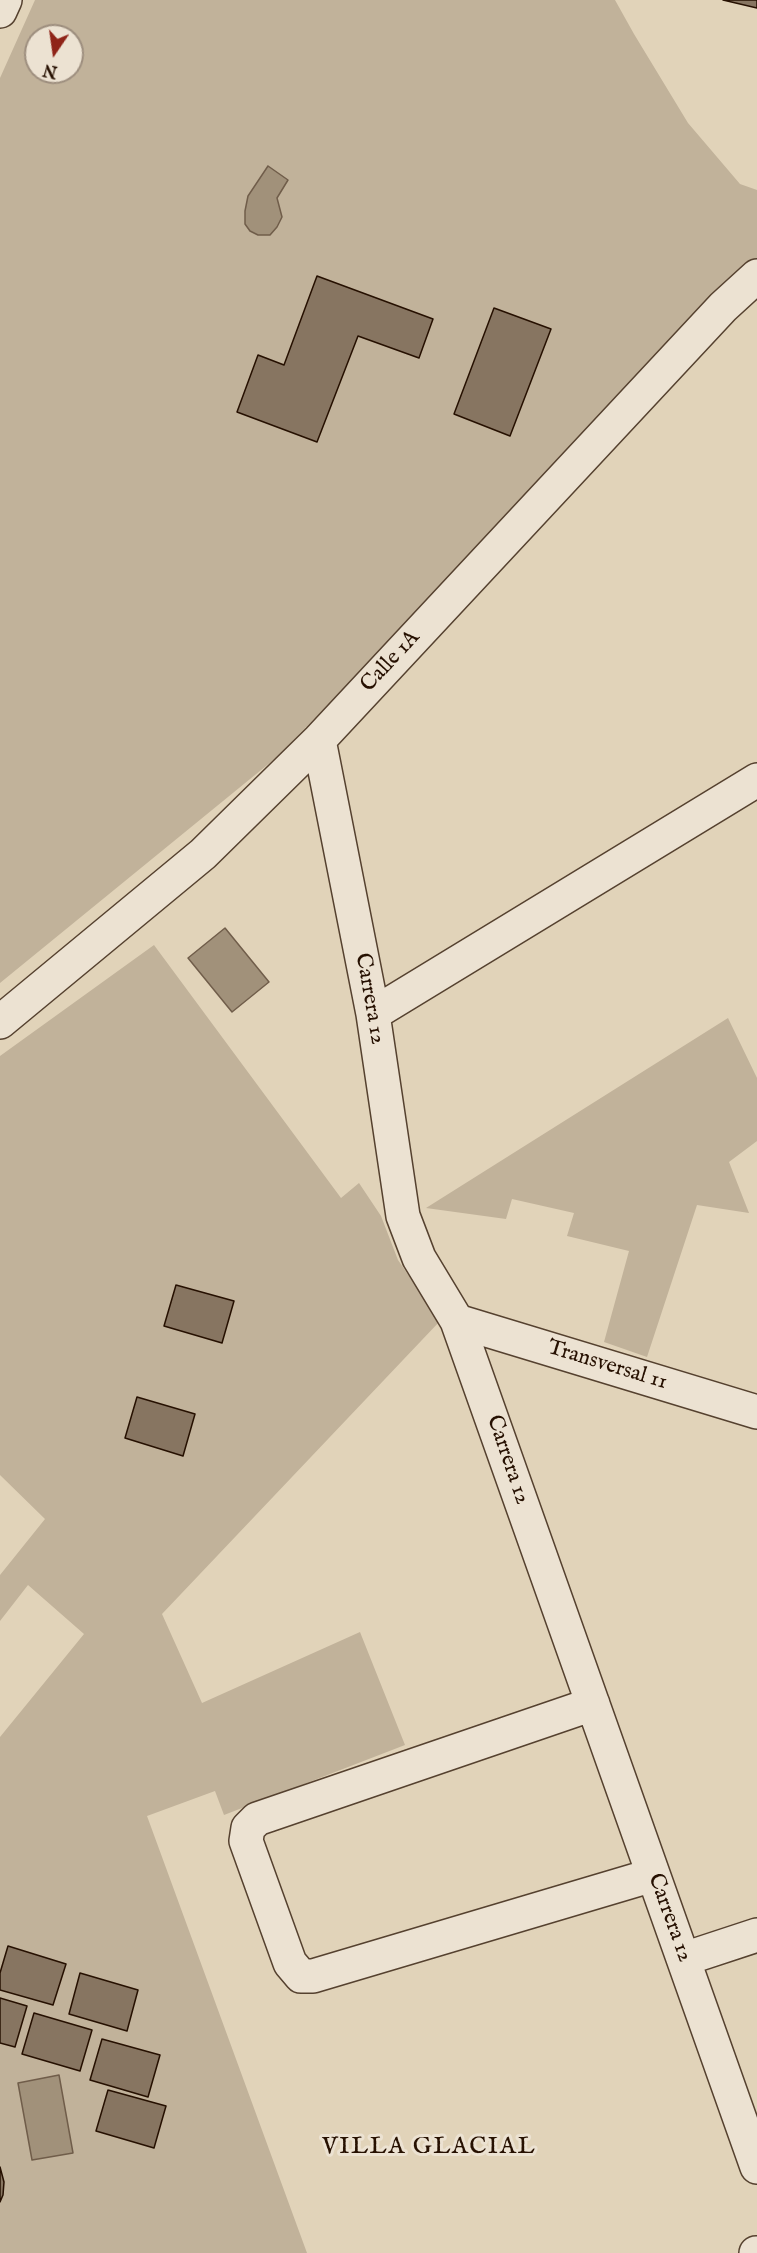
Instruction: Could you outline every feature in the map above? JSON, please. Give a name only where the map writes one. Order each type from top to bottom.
[{"type":"street","points":[[0,11],[5,0]]},
{"type":"street","name":"Calle 1A","points":[[0,1022],[202,854],[319,740],[715,316],[757,276]]},
{"type":"street","name":"Carrera 12","points":[[319,740],[373,1014],[403,1216],[419,1258],[457,1321],[757,2167]]},
{"type":"street","points":[[373,1014],[757,780]]},
{"type":"street","name":"Transversal 11","points":[[457,1321],[757,1412]]},
{"type":"street","points":[[593,1704],[257,1819],[248,1828],[246,1841],[290,1963],[301,1976],[313,1976],[653,1875]]},
{"type":"street","points":[[684,1959],[757,1935]]},
{"type":"shaded area","points":[[35,0],[615,0],[688,123],[740,184],[757,190],[757,266],[277,757],[0,983],[0,78],[24,25],[24,84],[84,84],[84,24],[24,24]]},
{"type":"shaded area","points":[[268,166],[288,180],[277,198],[282,217],[277,227],[270,235],[258,235],[250,231],[245,224],[245,211],[248,196]]},
{"type":"shaded area","points":[[225,928],[269,982],[232,1012],[188,958]]},
{"type":"shaded area","points":[[154,945],[341,1198],[359,1183],[381,1216],[398,1260],[440,1321],[162,1614],[202,1703],[360,1632],[405,1745],[224,1815],[215,1791],[147,1816],[307,2253],[0,2253],[0,1737],[84,1634],[28,1585],[0,1621],[0,1575],[45,1519],[0,1475],[0,1056]]},
{"type":"shaded area","points":[[728,1018],[757,1078],[757,1141],[729,1162],[749,1213],[697,1205],[647,1357],[604,1342],[629,1251],[567,1236],[574,1213],[512,1199],[506,1219],[426,1208]]},
{"type":"shaded area","points":[[59,2075],[73,2153],[32,2160],[18,2083]]},
{"type":"building","points":[[723,0],[757,0],[757,8]]},
{"type":"building","points":[[317,276],[433,319],[419,358],[358,336],[317,442],[237,412],[258,355],[284,365]]},
{"type":"building","points":[[494,308],[551,329],[510,436],[454,414]]},
{"type":"building","points":[[176,1285],[234,1301],[222,1343],[164,1326]]},
{"type":"building","points":[[137,1397],[195,1414],[183,1456],[125,1438]]},
{"type":"building","points":[[8,1946],[66,1964],[53,2005],[0,1990],[0,1973]]},
{"type":"building","points":[[80,1973],[138,1990],[127,2031],[69,2014]]},
{"type":"building","points":[[0,1998],[27,2006],[15,2047],[0,2043]]},
{"type":"building","points":[[34,2013],[92,2030],[80,2071],[22,2054]]},
{"type":"building","points":[[102,2039],[160,2055],[148,2097],[90,2080]]},
{"type":"building","points":[[108,2090],[166,2106],[154,2148],[96,2131]]},
{"type":"building","points":[[0,2167],[4,2182],[0,2202]]},
{"type":"district","name":"VILLA GLACIAL","points":[[429,2148]]}]
